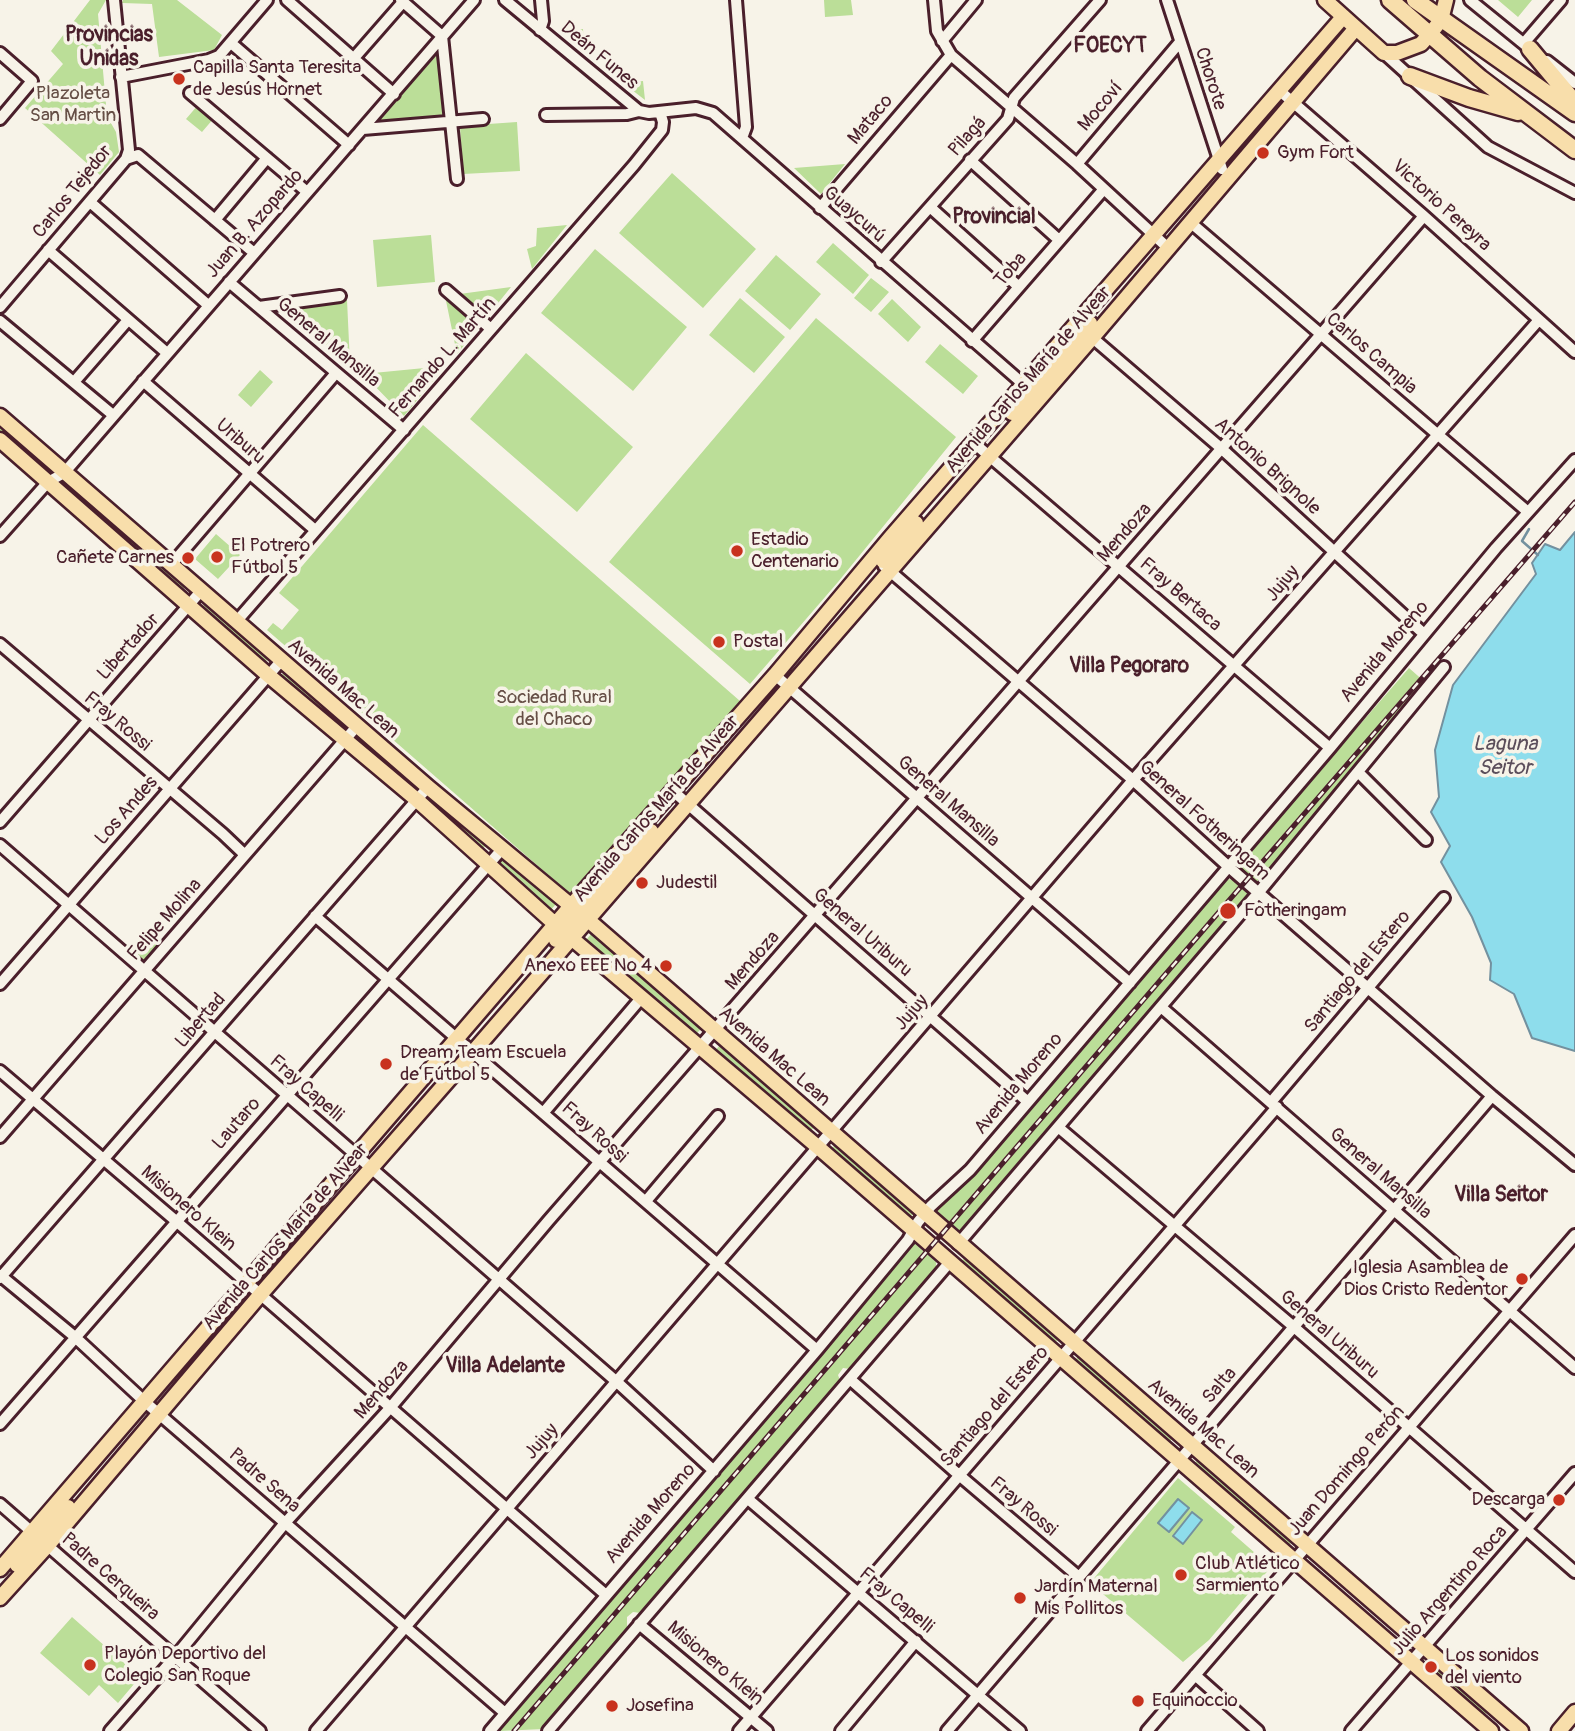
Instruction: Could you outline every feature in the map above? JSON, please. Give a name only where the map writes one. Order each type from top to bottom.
[{"type":"highway","points":[[1391,0],[1480,78],[1575,150]]},
{"type":"highway","points":[[1415,0],[1575,113]]},
{"type":"highway","points":[[1527,46],[1575,103]]},
{"type":"highway","points":[[1410,76],[1469,98],[1527,114]]},
{"type":"main road","points":[[1325,0],[1384,53],[1409,50],[1430,34],[1441,20],[1446,0]]},
{"type":"main road","name":"Avenida Carlos María de Alvear","points":[[981,449],[1027,388],[1161,241],[1190,222],[1343,17]]},
{"type":"main road","name":"Avenida Carlos María de Alvear","points":[[0,1585],[981,449],[1088,334],[1220,165],[1311,67],[1332,29]]},
{"type":"main road","name":"Avenida Carlos María de Alvear","points":[[1286,96],[1356,29]]},
{"type":"main road","name":"Avenida Carlos María de Alvear","points":[[1311,67],[1343,43]]},
{"type":"main road","name":"Avenida Carlos María de Alvear","points":[[1027,388],[1088,334]]},
{"type":"main road","name":"Avenida Mac Lean","points":[[0,416],[281,661],[579,913],[958,1244],[1075,1342],[1518,1730]]},
{"type":"main road","name":"Avenida Mac Lean","points":[[0,440],[268,676],[417,800],[564,931],[1061,1357],[1487,1728]]},
{"type":"main road","points":[[949,1263],[958,1244]]},
{"type":"main road","name":"Avenida Carlos María de Alvear","points":[[0,1570],[40,1539]]},
{"type":"main road","name":"Avenida Carlos María de Alvear","points":[[0,1598],[40,1539]]},
{"type":"main road","points":[[1487,1728],[1495,1709]]},
{"type":"main road","points":[[1559,1731],[1575,1712]]},
{"type":"street","name":"Carlos Tejedor","points":[[0,307],[126,159],[129,150],[114,0]]},
{"type":"street","points":[[121,77],[219,56],[267,0]]},
{"type":"street","points":[[287,0],[394,94]]},
{"type":"street","name":"Juan B. Azopardo","points":[[64,473],[474,0]]},
{"type":"street","name":"Deán Funes","points":[[505,0],[639,111]]},
{"type":"street","points":[[540,30],[543,21],[541,0]]},
{"type":"street","points":[[736,0],[746,127],[742,138]]},
{"type":"street","points":[[934,0],[937,31],[951,55],[1161,241]]},
{"type":"street","points":[[942,41],[976,0]]},
{"type":"street","name":"Pilagá","points":[[881,262],[1008,119],[1014,98],[1100,0]]},
{"type":"street","name":"Chorote","points":[[1167,0],[1220,165]]},
{"type":"street","points":[[1470,0],[1575,83]]},
{"type":"street","points":[[1527,46],[1561,0]]},
{"type":"street","points":[[354,58],[402,1],[442,36],[457,179]]},
{"type":"street","name":"Mocoví","points":[[1077,164],[1180,42]]},
{"type":"street","points":[[230,43],[349,145]]},
{"type":"street","points":[[0,53],[32,81],[0,119]]},
{"type":"street","points":[[1384,53],[1488,147],[1575,193]]},
{"type":"street","name":"Mataco","points":[[820,208],[951,55]]},
{"type":"street","points":[[190,93],[306,191]]},
{"type":"street","name":"Victorio Pereyra","points":[[1286,96],[1575,352]]},
{"type":"street","name":"Guaycurú","points":[[546,115],[627,114],[696,108],[713,113],[1027,388]]},
{"type":"street","name":"Fernando L. Martín","points":[[236,622],[634,165],[662,130],[660,112]]},
{"type":"street","points":[[363,129],[483,119]]},
{"type":"street","points":[[126,159],[138,155],[253,253]]},
{"type":"street","points":[[215,220],[267,158]]},
{"type":"street","points":[[970,160],[1059,240]]},
{"type":"street","name":"Toba","points":[[972,341],[1104,189]]},
{"type":"street","points":[[90,202],[208,304]]},
{"type":"street","points":[[930,207],[1019,287]]},
{"type":"street","name":"Mendoza","points":[[110,1731],[285,1523],[390,1408],[600,1162],[1424,216]]},
{"type":"street","name":"Carlos Campia","points":[[1190,222],[1528,512]]},
{"type":"street","points":[[48,250],[167,353]]},
{"type":"street","name":"General Mansilla","points":[[229,282],[404,430]]},
{"type":"street","points":[[446,290],[491,329]]},
{"type":"street","points":[[259,307],[340,296]]},
{"type":"street","points":[[74,382],[128,320]]},
{"type":"street","points":[[0,321],[113,415]]},
{"type":"street","name":"Jujuy","points":[[316,1731],[1133,780],[1538,321]]},
{"type":"street","name":"Antonio Brignole","points":[[1088,334],[1222,449],[1424,634]]},
{"type":"street","points":[[171,565],[336,373]]},
{"type":"street","name":"Uriburu","points":[[143,381],[315,530]]},
{"type":"street","name":"Fray Bertaca","points":[[981,449],[1331,748]]},
{"type":"street","name":"Avenida Moreno","points":[[490,1731],[817,1350],[908,1240],[925,1213],[970,1170],[1575,460]]},
{"type":"street","points":[[0,536],[48,482],[64,473]]},
{"type":"street","name":"General Fotheringam","points":[[881,564],[1133,780],[1492,1096],[1575,1165]]},
{"type":"street","name":"Libertador","points":[[0,822],[201,591]]},
{"type":"street","name":"Fray Rossi","points":[[0,645],[244,854]]},
{"type":"street","name":"Los Andes","points":[[0,984],[281,661]]},
{"type":"street","points":[[958,1244],[1259,892],[1444,667]]},
{"type":"street","name":"General Mansilla","points":[[782,680],[1130,983]]},
{"type":"street","name":"Felipe Molina","points":[[0,1137],[357,726]]},
{"type":"street","points":[[1359,773],[1426,840]]},
{"type":"street","name":"Libertad","points":[[1,1276],[428,787]]},
{"type":"street","name":"General Uriburu","points":[[680,797],[1028,1102]]},
{"type":"street","name":"Fray Capelli","points":[[0,845],[617,1382],[715,1471]]},
{"type":"street","name":"Lautaro","points":[[0,1424],[503,848]]},
{"type":"street","name":"Santiago del Estero","points":[[739,1731],[1075,1342],[1444,898]]},
{"type":"street","name":"Fray Rossi","points":[[315,916],[817,1350]]},
{"type":"street","points":[[544,1112],[642,997]]},
{"type":"street","name":"General Mansilla","points":[[1161,1007],[1575,1368]]},
{"type":"street","name":"Misionero Klein","points":[[0,1071],[606,1595]]},
{"type":"street","name":"Salta","points":[[947,1731],[1492,1096]]},
{"type":"street","points":[[646,1201],[718,1116]]},
{"type":"street","name":"General Uriburu","points":[[1058,1127],[1294,1327],[1575,1572]]},
{"type":"street","name":"Juan Domingo Perón","points":[[1147,1731],[1575,1235]]},
{"type":"street","points":[[548,1731],[949,1263]]},
{"type":"street","name":"Padre Sena","points":[[1,1276],[75,1337],[505,1713]]},
{"type":"street","name":"Fray Rossi","points":[[851,1380],[1079,1577]]},
{"type":"street","name":"Julio Argentino Roca","points":[[1351,1731],[1575,1473]]},
{"type":"street","name":"Fray Capelli","points":[[748,1499],[1020,1731]]},
{"type":"street","name":"Padre Cerqueira","points":[[0,1504],[260,1731]]},
{"type":"street","name":"Misionero Klein","points":[[639,1624],[767,1731]]},
{"type":"street","points":[[841,1731],[916,1641]]},
{"type":"street","points":[[1195,1675],[1258,1731]]},
{"type":"green space","name":"Plazoleta San Martìn","points":[[90,0],[106,0],[98,14],[107,116],[116,132],[119,152],[100,175],[25,108],[63,64],[51,51]]},
{"type":"green space","points":[[123,0],[177,0],[222,35],[214,50],[159,57],[152,4],[122,3]]},
{"type":"green space","points":[[824,0],[851,0],[853,15],[825,17]]},
{"type":"green space","points":[[1498,0],[1532,0],[1518,17]]},
{"type":"green space","points":[[583,29],[584,49],[561,30]]},
{"type":"green space","points":[[437,50],[444,117],[373,122]]},
{"type":"green space","points":[[643,81],[645,100],[623,83]]},
{"type":"green space","points":[[198,105],[214,118],[202,132],[186,119]]},
{"type":"green space","points":[[517,122],[520,171],[463,174],[460,126]]},
{"type":"green space","points":[[845,164],[821,194],[794,168]]},
{"type":"green space","points":[[672,173],[756,249],[703,308],[619,233]]},
{"type":"green space","points":[[567,225],[532,269],[527,249],[536,246],[537,228]]},
{"type":"green space","points":[[431,235],[435,282],[377,287],[373,240]]},
{"type":"green space","points":[[833,243],[869,275],[853,294],[816,262]]},
{"type":"green space","points":[[595,249],[687,327],[633,391],[541,313]]},
{"type":"green space","points":[[776,255],[821,294],[790,330],[745,291]]},
{"type":"green space","points":[[871,278],[889,292],[871,312],[854,298]]},
{"type":"green space","points":[[511,287],[457,354],[445,296]]},
{"type":"green space","points":[[740,298],[785,337],[754,373],[709,335]]},
{"type":"green space","points":[[892,299],[921,327],[908,342],[878,314]]},
{"type":"green space","points":[[347,300],[350,364],[281,309]]},
{"type":"green space","points":[[816,318],[956,437],[838,582],[750,684],[609,562]]},
{"type":"green space","points":[[940,344],[978,376],[963,394],[925,362]]},
{"type":"green space","points":[[526,353],[633,447],[577,512],[470,419]]},
{"type":"green space","points":[[445,366],[404,416],[363,374]]},
{"type":"green space","points":[[260,370],[273,382],[251,407],[238,395]]},
{"type":"green space","points":[[0,423],[52,467],[46,473],[0,433]]},
{"type":"green space","name":"Sociedad Rural del Chaco","points":[[423,425],[740,701],[577,892],[569,893],[267,630],[273,623],[282,630],[299,610],[279,593]]},
{"type":"green space","points":[[77,486],[187,585],[182,591],[71,491]]},
{"type":"green space","name":"El Potrero Fútbol 5","points":[[216,534],[240,555],[218,579],[195,559]]},
{"type":"green space","points":[[207,602],[270,657],[264,663],[201,608]]},
{"type":"green space","points":[[1409,668],[1426,683],[1266,877],[1257,883],[1242,871],[1243,859]]},
{"type":"green space","points":[[286,670],[345,721],[339,728],[280,677]]},
{"type":"green space","points":[[362,736],[415,782],[409,789],[356,743]]},
{"type":"green space","points":[[434,798],[487,844],[481,851],[428,805]]},
{"type":"green space","points":[[503,858],[556,904],[550,911],[497,865]]},
{"type":"green space","points":[[1226,879],[1236,880],[1247,888],[1249,897],[964,1229],[955,1231],[943,1223],[937,1213],[939,1204],[965,1182]]},
{"type":"green space","points":[[146,930],[160,943],[144,961],[130,948]]},
{"type":"green space","points":[[593,932],[698,1023],[701,1029],[697,1033],[692,1032],[586,940]]},
{"type":"green space","points":[[720,1045],[815,1126],[808,1134],[713,1053]]},
{"type":"green space","points":[[836,1144],[914,1213],[908,1220],[829,1151]]},
{"type":"green space","points":[[914,1243],[936,1262],[936,1270],[850,1369],[843,1368],[838,1375],[842,1386],[641,1613],[633,1612],[627,1617],[627,1630],[544,1729],[499,1731]]},
{"type":"green space","points":[[965,1257],[1060,1337],[1054,1344],[959,1265]]},
{"type":"green space","points":[[1080,1354],[1175,1435],[1168,1444],[1073,1363]]},
{"type":"green space","points":[[1199,1458],[1294,1539],[1287,1548],[1192,1467]]},
{"type":"green space","name":"Club Atlético Sarmiento","points":[[1178,1478],[1235,1527],[1231,1532],[1271,1567],[1209,1640],[1183,1662],[1090,1583]]},
{"type":"green space","name":"Playón Deportivo del Colegio San Roque","points":[[72,1617],[140,1677],[118,1703],[99,1685],[89,1696],[40,1653]]},
{"type":"green space","points":[[1430,1660],[1488,1710],[1484,1716],[1425,1665]]},
{"type":"water","name":"Laguna Seitor","points":[[1575,532],[1575,1051],[1532,1038],[1514,994],[1490,980],[1491,963],[1472,917],[1441,862],[1450,846],[1431,812],[1439,797],[1435,750],[1453,685],[1536,574],[1532,563],[1545,544],[1560,550]]},
{"type":"water","points":[[1178,1499],[1189,1508],[1169,1532],[1158,1523]]},
{"type":"water","points":[[1192,1512],[1202,1520],[1183,1544],[1173,1536]]},
{"type":"waterway","points":[[1529,529],[1522,541],[1538,555]]},
{"type":"railway","points":[[514,1731],[1575,502]]},
{"type":"place","name":"Capilla Santa Teresita de Jesús Hornet","points":[[179,79]]},
{"type":"place","name":"Gym Fort","points":[[1263,153]]},
{"type":"place","name":"Estadio Centenario","points":[[737,551]]},
{"type":"place","name":"El Potrero Fútbol 5","points":[[217,557]]},
{"type":"place","name":"Cañete Carnes","points":[[188,558]]},
{"type":"place","name":"Postal","points":[[719,642]]},
{"type":"place","name":"Judestil","points":[[642,883]]},
{"type":"place","name":"Fotheringam","points":[[1228,911]]},
{"type":"place","name":"Anexo EEE Nº 4","points":[[666,966]]},
{"type":"place","name":"Dream Team Escuela de Fútbol 5","points":[[386,1064]]},
{"type":"place","name":"Iglesia Asamblea de Dios Cristo Redentor","points":[[1522,1279]]},
{"type":"place","name":"Descarga","points":[[1559,1500]]},
{"type":"place","name":"Club Atlético Sarmiento","points":[[1181,1575]]},
{"type":"place","name":"Jardín Maternal Mis Pollitos","points":[[1020,1598]]},
{"type":"place","name":"Playón Deportivo del Colegio San Roque","points":[[90,1665]]},
{"type":"place","name":"Los sonidos del viento","points":[[1431,1667]]},
{"type":"place","name":"Equinoccio","points":[[1138,1701]]},
{"type":"place","name":"Josefina","points":[[612,1706]]},
{"type":"district","name":"FOECYT","points":[[1110,47]]},
{"type":"district","name":"Provincias Unidas","points":[[109,48]]},
{"type":"district","name":"Provincial","points":[[994,218]]},
{"type":"district","name":"Villa Pegoraro","points":[[1129,667]]},
{"type":"district","name":"Villa Seitor","points":[[1501,1196]]},
{"type":"district","name":"Villa Adelante","points":[[505,1367]]}]
